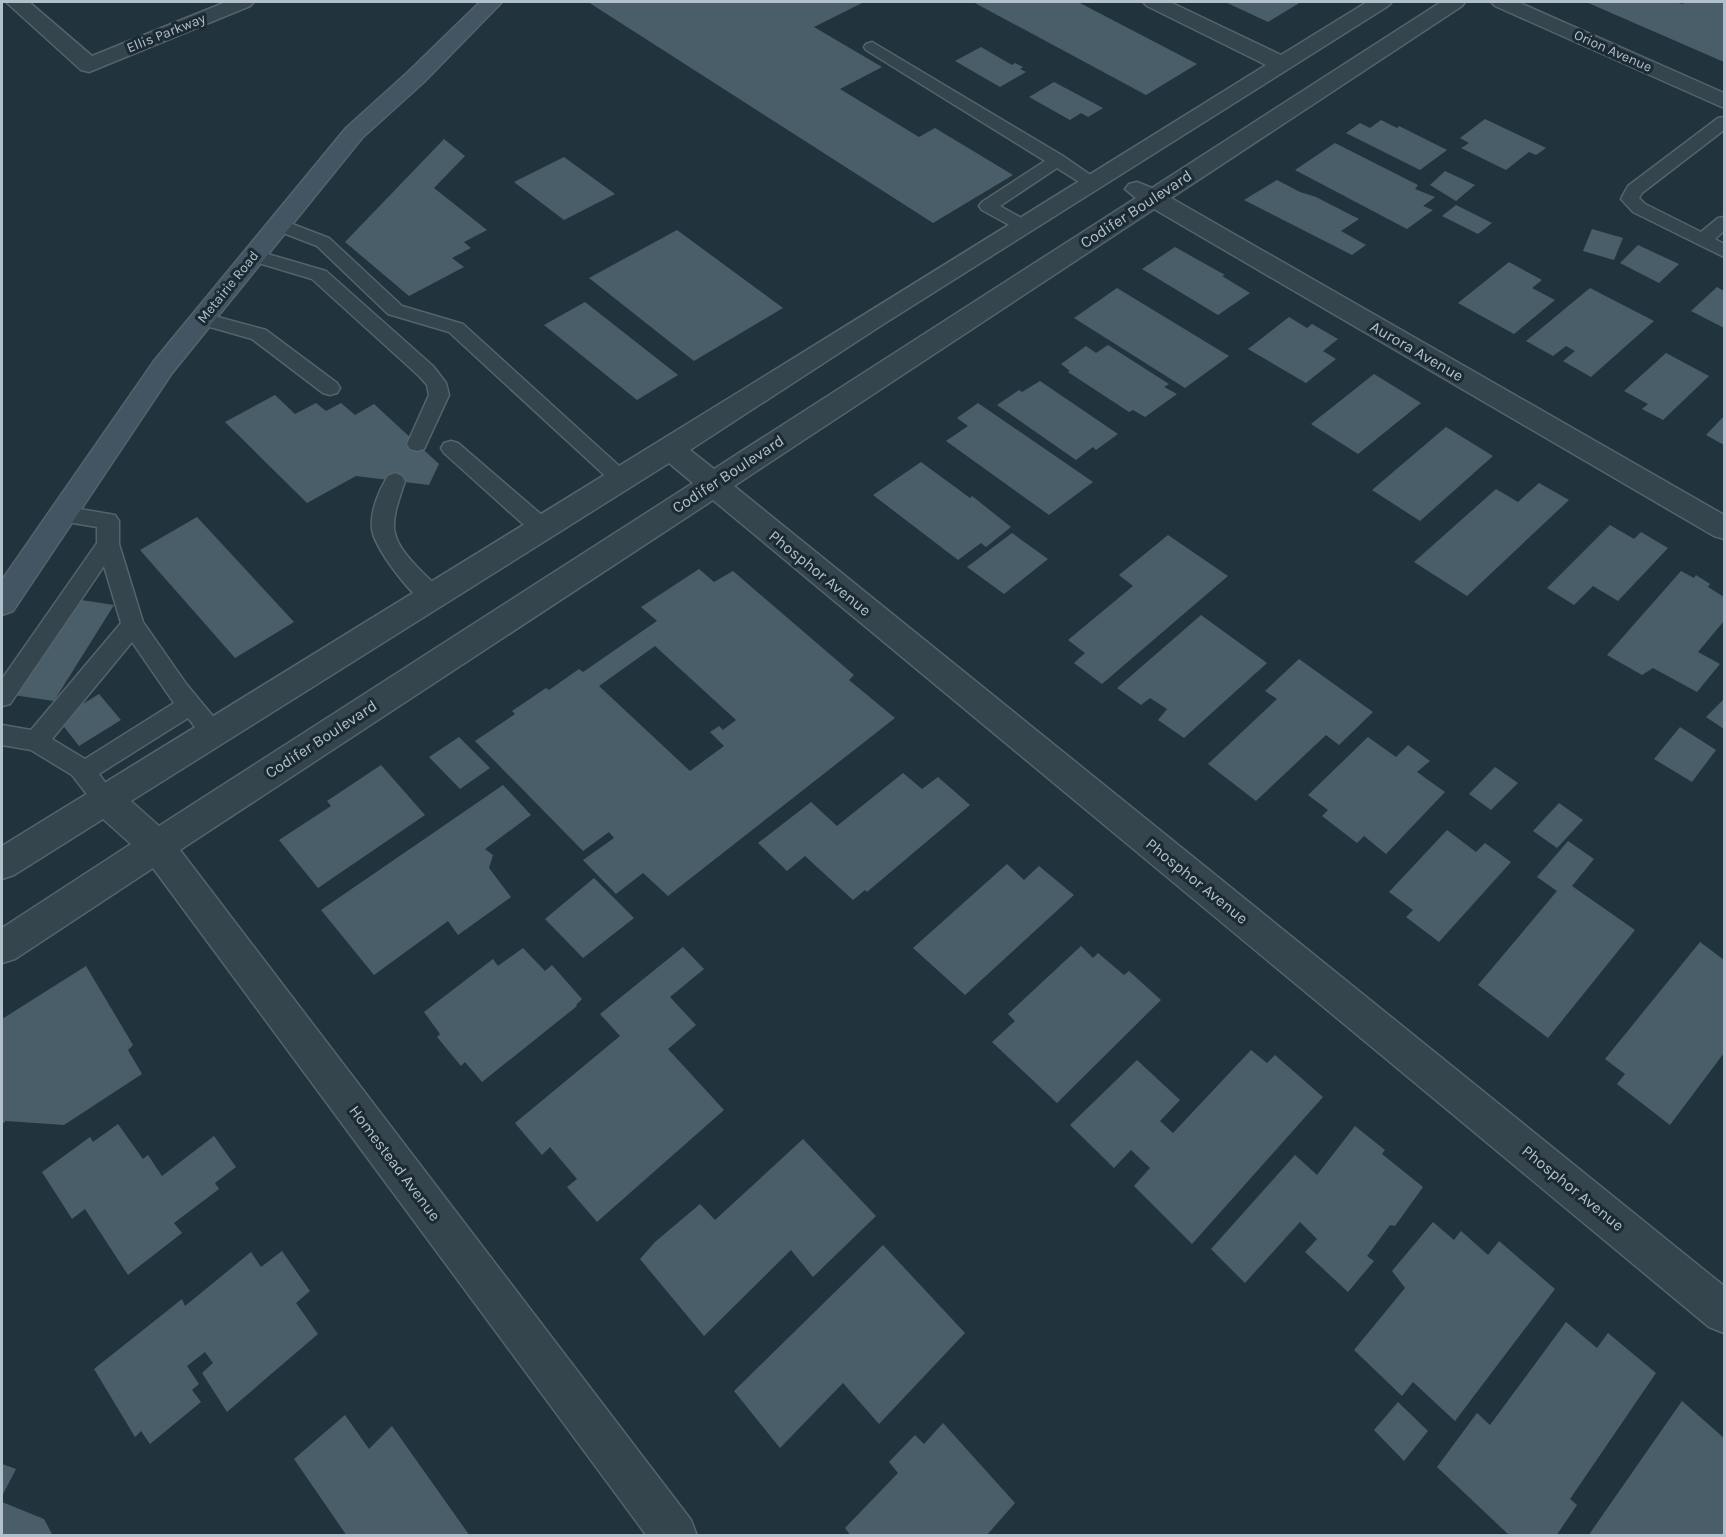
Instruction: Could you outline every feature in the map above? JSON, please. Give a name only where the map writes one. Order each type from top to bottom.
[{"type":"main road","name":"Metairie Road","points":[[2,603],[163,368],[202,319],[354,133],[416,77],[490,2]]},
{"type":"street","name":"Ellis Parkway","points":[[17,2],[89,65],[243,2]]},
{"type":"street","points":[[1154,2],[1282,64]]},
{"type":"street","points":[[2,864],[94,786],[214,732],[670,449],[873,319],[1024,227],[1381,2]]},
{"type":"street","name":"Codifer Boulevard","points":[[2,947],[1455,2]]},
{"type":"street","name":"Orion Avenue","points":[[1502,2],[1725,100]]},
{"type":"street","name":"Aurora Avenue","points":[[1101,178],[1152,198],[1725,528]]},
{"type":"street","name":"Phosphor Avenue","points":[[670,449],[1725,1312]]},
{"type":"street","name":"Homestead Avenue","points":[[94,786],[157,846],[675,1536]]},
{"type":"lane","points":[[872,47],[1057,160],[1101,178]]},
{"type":"lane","points":[[1725,122],[1634,190],[1630,199],[1639,208],[1725,251]]},
{"type":"lane","points":[[1024,227],[988,206],[1057,160]]},
{"type":"lane","points":[[1703,240],[1725,222]]},
{"type":"lane","points":[[279,225],[323,242],[395,310],[456,328],[621,479]]},
{"type":"lane","points":[[254,256],[319,275],[426,371],[436,383],[439,395],[417,444]]},
{"type":"lane","points":[[202,319],[260,334],[330,388]]},
{"type":"lane","points":[[451,448],[542,528]]},
{"type":"lane","points":[[395,481],[384,513],[383,532],[390,549],[432,596]]},
{"type":"lane","points":[[62,514],[108,521],[108,544],[133,625],[190,705],[214,732]]},
{"type":"lane","points":[[2,697],[108,544]]},
{"type":"lane","points":[[36,741],[133,625]]},
{"type":"lane","points":[[2,735],[36,741],[94,786],[190,705]]},
{"type":"building","points":[[588,2],[864,2],[814,27],[882,67],[840,89],[919,137],[935,128],[1013,175],[933,223]]},
{"type":"building","points":[[973,2],[1078,2],[1197,64],[1146,95]]},
{"type":"building","points":[[1225,2],[1301,2],[1268,22]]},
{"type":"building","points":[[1586,2],[1676,2],[1682,4],[1686,2],[1724,2],[1724,62]]},
{"type":"building","points":[[981,47],[1012,65],[1015,63],[1023,67],[1020,69],[1026,72],[1000,87],[955,61]]},
{"type":"building","points":[[1054,82],[1103,108],[1088,117],[1081,113],[1070,120],[1029,97]]},
{"type":"building","points":[[1485,119],[1546,148],[1536,155],[1529,152],[1506,170],[1461,148],[1469,143],[1460,138]]},
{"type":"building","points":[[1381,120],[1397,128],[1399,126],[1447,150],[1420,170],[1346,133],[1360,123],[1370,128]]},
{"type":"building","points":[[444,139],[465,156],[434,188],[487,230],[464,242],[471,248],[452,258],[464,267],[409,296],[345,242]]},
{"type":"building","points":[[1335,143],[1418,185],[1415,189],[1435,197],[1423,206],[1433,210],[1407,229],[1295,170]]},
{"type":"building","points":[[564,157],[615,194],[564,220],[514,182]]},
{"type":"building","points":[[1445,171],[1475,185],[1456,201],[1430,185]]},
{"type":"building","points":[[1277,180],[1359,219],[1341,231],[1366,245],[1352,255],[1244,200]]},
{"type":"building","points":[[1456,205],[1492,223],[1478,234],[1442,216]]},
{"type":"building","points":[[1592,229],[1623,238],[1614,260],[1583,251]]},
{"type":"building","points":[[677,230],[783,308],[694,361],[589,278]]},
{"type":"building","points":[[1638,245],[1679,264],[1659,283],[1620,263]]},
{"type":"building","points":[[1175,247],[1225,275],[1222,276],[1250,293],[1218,315],[1142,269]]},
{"type":"building","points":[[1509,262],[1542,280],[1532,288],[1555,300],[1514,334],[1458,303]]},
{"type":"building","points":[[1717,287],[1724,291],[1724,328],[1691,311]]},
{"type":"building","points":[[1117,288],[1229,356],[1185,388],[1074,318]]},
{"type":"building","points":[[1590,288],[1654,321],[1591,377],[1563,361],[1575,351],[1566,346],[1553,356],[1526,341]]},
{"type":"building","points":[[585,302],[678,375],[637,400],[544,325]]},
{"type":"building","points":[[1289,317],[1307,328],[1312,324],[1338,339],[1323,351],[1336,359],[1306,383],[1248,349]]},
{"type":"building","points":[[1108,345],[1169,384],[1164,387],[1177,394],[1145,417],[1133,410],[1129,412],[1068,372],[1070,371],[1061,364],[1086,346],[1096,353]]},
{"type":"building","points":[[1666,353],[1709,376],[1663,420],[1642,409],[1648,404],[1624,391]]},
{"type":"building","points":[[1374,374],[1421,403],[1358,454],[1311,424]]},
{"type":"building","points":[[1040,381],[1118,434],[1096,450],[1093,447],[1076,460],[997,405],[1019,390],[1022,392]]},
{"type":"building","points":[[275,395],[295,414],[316,403],[326,411],[341,403],[355,415],[374,404],[439,464],[429,485],[356,476],[307,503],[225,422]]},
{"type":"building","points":[[978,403],[1093,482],[1049,515],[946,441],[968,426],[957,418]]},
{"type":"building","points":[[1724,416],[1724,445],[1706,435]]},
{"type":"building","points":[[1446,427],[1493,456],[1420,521],[1372,490]]},
{"type":"building","points":[[921,462],[970,498],[972,496],[1011,527],[986,547],[981,543],[958,560],[873,495]]},
{"type":"building","points":[[1539,483],[1569,500],[1467,596],[1414,562],[1496,489],[1518,502]]},
{"type":"building","points":[[197,517],[294,622],[235,658],[140,550]]},
{"type":"building","points":[[1610,525],[1634,539],[1641,532],[1668,548],[1618,601],[1593,586],[1574,605],[1547,588]]},
{"type":"building","points":[[1012,533],[1048,559],[1004,594],[967,567]]},
{"type":"building","points":[[1168,535],[1228,576],[1102,684],[1074,663],[1085,653],[1068,640],[1133,586],[1119,575]]},
{"type":"building","points":[[699,569],[714,582],[733,571],[854,675],[849,680],[895,718],[668,896],[643,873],[616,894],[583,860],[614,838],[609,832],[583,851],[475,741],[515,714],[512,711],[546,688],[549,690],[579,669],[583,672],[657,621],[641,607]],"holes":[[[655,646],[736,720],[723,730],[719,726],[710,732],[724,746],[690,771],[599,686]]]},
{"type":"building","points":[[1681,571],[1694,578],[1696,575],[1710,584],[1708,587],[1724,597],[1724,621],[1698,652],[1720,664],[1697,692],[1653,668],[1642,675],[1607,655]]},
{"type":"building","points":[[75,599],[114,605],[54,701],[13,695]]},
{"type":"building","points":[[1201,615],[1267,663],[1184,738],[1158,720],[1167,709],[1150,698],[1141,705],[1117,688]]},
{"type":"building","points":[[1299,659],[1373,712],[1339,745],[1326,735],[1256,801],[1208,764],[1277,699],[1265,691]]},
{"type":"building","points":[[99,694],[121,720],[79,746],[58,719]]},
{"type":"building","points":[[1724,699],[1724,729],[1706,717]]},
{"type":"building","points":[[1680,727],[1716,750],[1692,782],[1654,759]]},
{"type":"building","points":[[459,737],[490,768],[460,789],[429,757]]},
{"type":"building","points":[[1368,737],[1396,757],[1408,745],[1430,761],[1417,772],[1445,792],[1386,854],[1364,836],[1357,843],[1322,816],[1328,810],[1308,795]]},
{"type":"building","points":[[381,765],[425,815],[318,888],[279,840],[331,806],[327,801]]},
{"type":"building","points":[[1495,767],[1518,783],[1491,810],[1469,794]]},
{"type":"building","points":[[903,773],[922,789],[938,777],[970,805],[867,892],[865,890],[853,900],[805,856],[787,871],[758,843],[811,802],[837,826]]},
{"type":"building","points":[[503,785],[531,815],[485,849],[493,855],[489,868],[511,897],[458,935],[448,921],[374,975],[321,910]]},
{"type":"building","points":[[1559,803],[1583,820],[1557,848],[1533,831]]},
{"type":"building","points":[[1447,830],[1476,852],[1485,843],[1511,862],[1439,942],[1406,917],[1413,910],[1389,892]]},
{"type":"building","points":[[1568,841],[1594,859],[1572,886],[1635,930],[1548,1038],[1478,985],[1557,891],[1537,877]]},
{"type":"building","points":[[1007,864],[1024,880],[1039,866],[1074,895],[965,995],[913,948]]},
{"type":"building","points":[[594,878],[634,918],[583,958],[545,919]]},
{"type":"building","points":[[1700,942],[1724,960],[1724,1053],[1670,1125],[1617,1084],[1625,1074],[1605,1059]]},
{"type":"building","points":[[1081,946],[1093,958],[1098,953],[1124,975],[1129,971],[1161,1000],[1057,1103],[992,1042],[1015,1021],[1008,1014]]},
{"type":"building","points":[[683,947],[704,969],[670,997],[696,1025],[668,1049],[724,1110],[597,1222],[567,1187],[577,1179],[550,1147],[542,1155],[515,1123],[620,1036],[600,1014]]},
{"type":"building","points":[[523,948],[545,971],[552,965],[582,999],[577,1006],[482,1082],[465,1062],[461,1066],[437,1037],[440,1034],[424,1012],[493,959],[498,966]]},
{"type":"building","points":[[86,966],[133,1045],[128,1050],[142,1074],[64,1125],[6,1121],[2,1124],[2,1019]]},
{"type":"building","points":[[1251,1050],[1267,1063],[1275,1055],[1323,1097],[1192,1244],[1134,1186],[1150,1168],[1131,1150],[1114,1168],[1070,1125],[1137,1060],[1180,1100],[1160,1121],[1173,1133]]},
{"type":"building","points":[[118,1124],[143,1159],[148,1155],[162,1176],[214,1136],[236,1167],[215,1183],[219,1189],[174,1223],[182,1233],[128,1275],[85,1209],[72,1219],[42,1172],[90,1137],[93,1142]]},
{"type":"building","points":[[1355,1126],[1385,1150],[1382,1154],[1423,1187],[1395,1226],[1390,1225],[1367,1256],[1374,1261],[1348,1292],[1305,1252],[1317,1239],[1300,1222],[1245,1283],[1211,1249],[1295,1155],[1317,1175]]},
{"type":"building","points":[[803,1139],[876,1216],[813,1277],[791,1250],[704,1336],[640,1259],[655,1242],[700,1204],[715,1220]]},
{"type":"building","points":[[1433,1222],[1454,1240],[1461,1231],[1488,1255],[1499,1241],[1555,1289],[1455,1421],[1413,1382],[1402,1396],[1354,1350],[1405,1288],[1392,1271]]},
{"type":"building","points":[[883,1245],[965,1333],[879,1424],[843,1383],[780,1448],[734,1391]]},
{"type":"building","points":[[282,1251],[310,1291],[296,1303],[318,1334],[227,1412],[202,1373],[213,1363],[205,1352],[187,1366],[199,1384],[192,1390],[201,1402],[150,1444],[141,1431],[135,1437],[94,1369],[182,1299],[185,1306],[251,1252],[261,1267]]},
{"type":"building","points":[[1566,1322],[1597,1348],[1608,1333],[1656,1373],[1570,1499],[1577,1505],[1556,1536],[1510,1536],[1437,1467],[1477,1413],[1490,1425]]},
{"type":"building","points":[[1682,1401],[1724,1438],[1724,1536],[1588,1536]]},
{"type":"building","points":[[1398,1402],[1428,1431],[1404,1461],[1374,1430]]},
{"type":"building","points":[[345,1415],[369,1449],[392,1426],[470,1536],[347,1536],[294,1459]]},
{"type":"building","points":[[943,1423],[1015,1503],[986,1536],[851,1536],[845,1528],[898,1473],[889,1462],[915,1435],[924,1444]]},
{"type":"building","points":[[2,1464],[16,1469],[2,1496]]},
{"type":"building","points":[[2,1502],[44,1519],[53,1536],[2,1536]]}]
